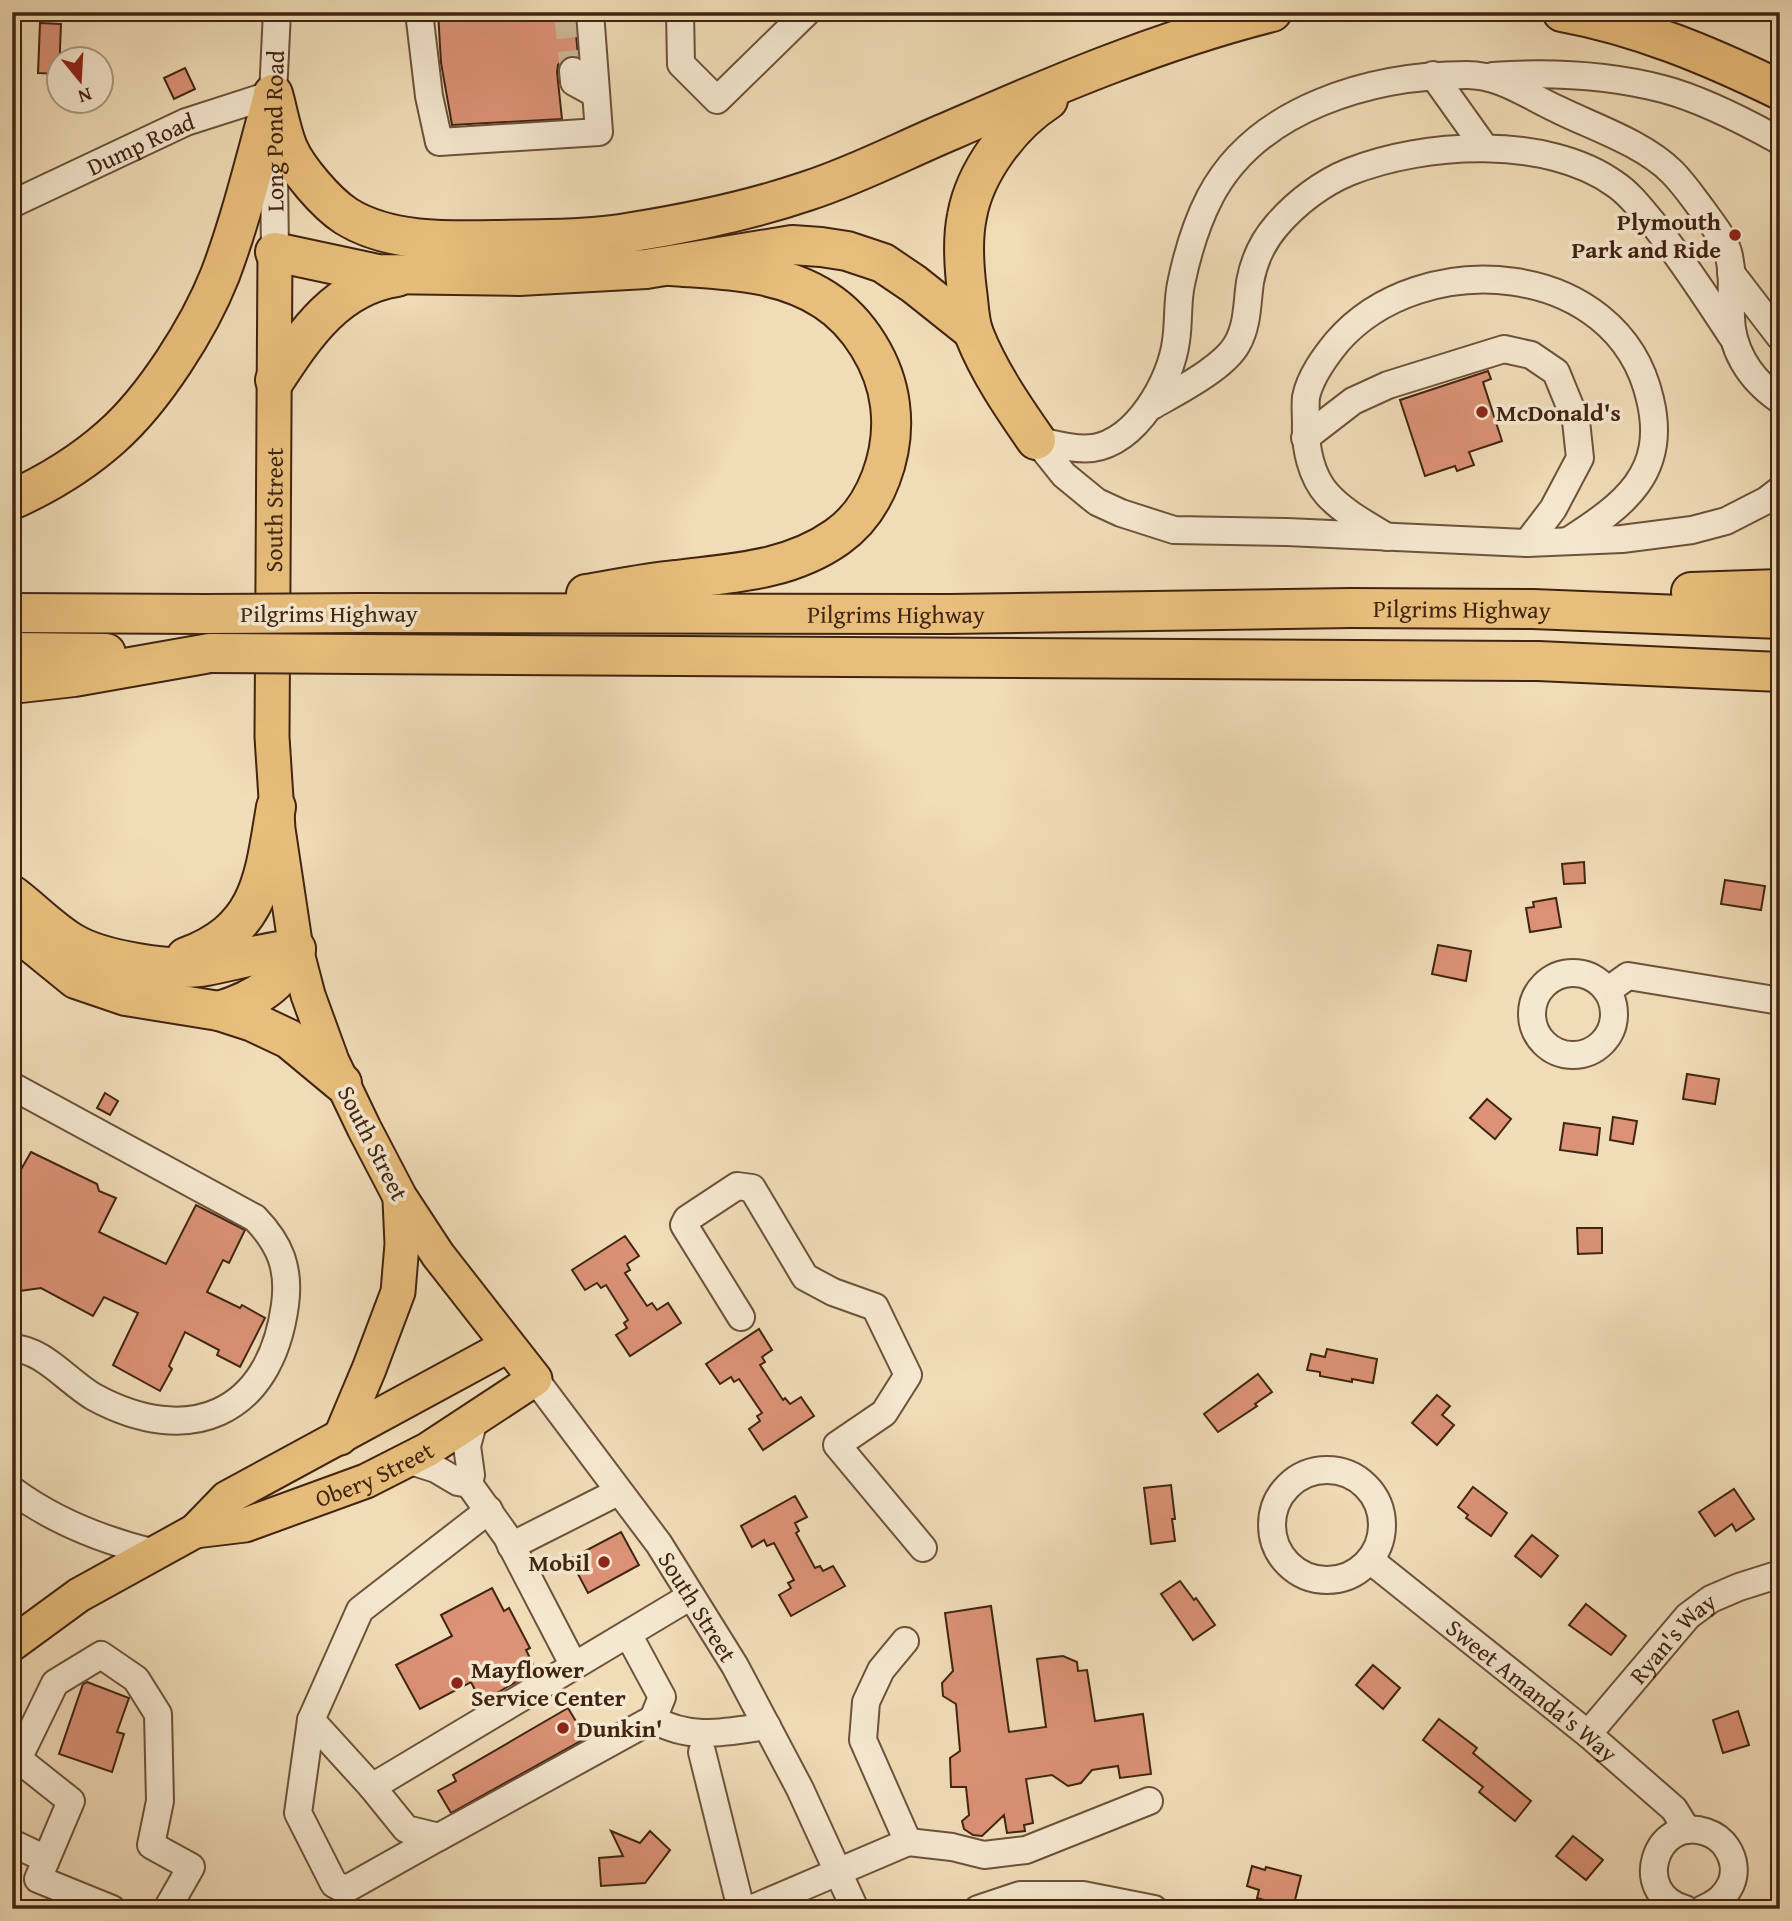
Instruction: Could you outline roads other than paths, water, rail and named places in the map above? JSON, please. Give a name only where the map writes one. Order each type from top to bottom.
[{"type":"highway","points":[[275,251],[321,242],[426,238],[528,240],[612,235],[750,207],[807,191],[855,173],[1090,71],[1212,27],[1272,12]]},
{"type":"highway","points":[[1562,12],[1655,36],[1721,61],[1780,90]]},
{"type":"highway","points":[[1036,440],[1011,404],[972,331],[965,279],[967,215],[977,186],[995,153],[1017,125],[1043,103],[1090,71]]},
{"type":"highway","points":[[273,94],[288,149],[304,174],[331,204],[346,216],[374,229],[426,238]]},
{"type":"highway","points":[[12,500],[77,463],[112,437],[144,401],[183,347],[205,309],[220,275],[236,230],[273,94]]},
{"type":"highway","points":[[275,251],[379,274],[519,276],[671,266],[792,245],[847,251],[883,263],[972,331]]},
{"type":"highway","points":[[454,613],[674,580],[743,573],[808,553],[838,537],[861,515],[880,483],[889,443],[890,405],[881,372],[864,339],[841,312],[823,299],[782,280],[746,272],[671,266]]},
{"type":"highway","points":[[275,380],[309,330],[330,309],[366,285],[381,279],[410,276]]},
{"type":"highway","points":[[1351,608],[1513,597],[1780,589]]},
{"type":"highway","name":"Pilgrims Highway","points":[[12,613],[949,614],[1351,608],[1532,609],[1780,619]]},
{"type":"highway","name":"Pilgrims Highway","points":[[12,652],[1538,661],[1780,672]]},
{"type":"highway","points":[[12,684],[95,674],[210,653]]},
{"type":"highway","points":[[157,964],[177,961],[204,950],[226,936],[243,920],[260,889],[276,807]]},
{"type":"highway","points":[[12,895],[51,928],[81,947],[136,963],[204,966],[254,954],[296,949]]},
{"type":"highway","points":[[12,927],[76,979],[135,998],[219,1011],[253,1022],[295,1044],[342,1083]]},
{"type":"highway","points":[[219,1011],[248,1000],[267,986],[285,971],[296,949]]},
{"type":"main road","name":"South Street","points":[[275,251],[272,737],[276,807],[296,949],[316,1017],[342,1083],[400,1197],[438,1255],[535,1379]]},
{"type":"main road","points":[[340,1438],[398,1292],[402,1244],[400,1197]]},
{"type":"main road","name":"Obery Street","points":[[12,1644],[79,1595],[195,1531],[227,1498],[507,1346]]},
{"type":"main road","name":"Obery Street","points":[[195,1531],[245,1525],[366,1480],[408,1460],[535,1379]]},
{"type":"street","name":"Long Pond Road","points":[[275,251],[273,94],[277,12]]},
{"type":"street","points":[[419,12],[429,96],[439,142],[599,132],[590,12]]},
{"type":"street","points":[[680,12],[681,64],[717,100],[807,12]]},
{"type":"street","points":[[573,71],[574,82],[596,94]]},
{"type":"street","points":[[1433,75],[1485,148]]},
{"type":"street","points":[[1148,409],[1171,367],[1180,286],[1192,240],[1210,196],[1236,159],[1261,137],[1320,103],[1369,86],[1433,75],[1581,75],[1664,89],[1743,120],[1780,141]]},
{"type":"street","points":[[1491,76],[1613,135],[1671,171],[1711,222],[1727,250],[1734,288],[1731,312],[1738,353],[1752,378],[1780,400]]},
{"type":"street","name":"Dump Road","points":[[12,204],[186,122],[273,94]]},
{"type":"street","points":[[1036,440],[1076,448],[1095,448],[1120,435],[1148,409],[1212,369],[1237,344],[1247,314],[1250,280],[1259,250],[1276,226],[1297,204],[1321,186],[1347,172],[1375,162],[1444,149],[1485,148],[1525,152],[1588,169],[1616,184],[1677,254],[1734,339]]},
{"type":"street","points":[[1731,272],[1780,337]]},
{"type":"street","points":[[1387,537],[1342,508],[1324,491],[1312,466],[1305,438],[1306,397],[1322,360],[1361,318],[1399,296],[1437,283],[1478,279],[1517,282],[1567,295],[1589,307],[1609,324],[1632,353],[1648,390],[1654,428],[1649,465],[1640,482],[1612,512],[1568,541]]},
{"type":"street","points":[[1305,438],[1353,401],[1388,385],[1504,349],[1531,355],[1556,372],[1576,421],[1580,458],[1553,509],[1527,543]]},
{"type":"street","points":[[1036,440],[1064,475],[1097,502],[1121,513],[1174,530],[1527,543],[1622,539],[1692,530],[1726,522],[1780,490]]},
{"type":"street","points":[[1607,991],[1628,976],[1780,1001]]},
{"type":"street","points":[[12,1086],[255,1218],[275,1241],[281,1254],[286,1285],[278,1336],[257,1380],[227,1409],[197,1420],[165,1421],[118,1408],[91,1395],[13,1340]]},
{"type":"street","points":[[741,1317],[684,1225],[687,1219],[737,1186],[746,1185],[752,1188],[805,1277],[832,1292],[875,1307],[881,1318],[908,1376],[884,1413],[837,1445],[923,1548]]},
{"type":"street","name":"South Street","points":[[535,1379],[659,1544],[735,1666],[805,1800],[855,1909]]},
{"type":"street","points":[[468,1485],[471,1475],[467,1446],[474,1420]]},
{"type":"street","points":[[408,1460],[436,1469],[468,1485],[489,1510],[509,1541],[574,1666]]},
{"type":"street","points":[[1324,1469],[1342,1471],[1359,1479],[1372,1492],[1380,1508],[1383,1526],[1379,1544],[1370,1560],[1356,1572],[1339,1579],[1320,1580],[1303,1576],[1287,1565],[1276,1550],[1271,1533],[1272,1514],[1278,1497],[1290,1483],[1306,1473],[1324,1469]]},
{"type":"street","points":[[12,1490],[37,1507],[77,1527],[126,1546],[155,1553]]},
{"type":"street","points":[[509,1541],[618,1492]]},
{"type":"street","points":[[489,1510],[360,1610],[311,1720],[298,1813],[334,1885],[350,1887],[653,1718],[662,1697],[628,1634]]},
{"type":"street","name":"Sweet Amanda's Way","points":[[1370,1560],[1588,1734],[1674,1809],[1687,1830]]},
{"type":"street","name":"Ryan's Way","points":[[1588,1734],[1688,1616],[1712,1599],[1780,1574]]},
{"type":"street","points":[[372,1787],[691,1596]]},
{"type":"street","points":[[905,1641],[881,1670],[866,1702],[863,1740],[908,1842]]},
{"type":"street","points":[[112,1909],[38,1879],[71,1801],[15,1758],[55,1683],[101,1655],[135,1679],[158,1713],[160,1801],[151,1845],[191,1867],[167,1909]]},
{"type":"street","points":[[653,1718],[670,1729],[712,1734],[767,1726]]},
{"type":"street","points":[[311,1720],[406,1829],[439,1837]]},
{"type":"street","points":[[702,1752],[741,1909]]},
{"type":"street","points":[[751,1909],[908,1842],[952,1847],[984,1855],[1026,1850],[1149,1801]]},
{"type":"street","points":[[1685,1909],[1666,1899],[1658,1889],[1653,1864],[1664,1842],[1674,1834],[1687,1830],[1700,1830],[1724,1843],[1734,1868],[1732,1882],[1726,1894],[1703,1909]]},
{"type":"street","points":[[12,1843],[46,1859]]},
{"type":"street","points":[[978,1909],[1020,1895],[1083,1895],[1154,1909]]},
{"type":"tunnel","points":[[567,12],[573,71]]},
{"type":"place","name":"Plymouth Park and Ride","points":[[1735,235]]},
{"type":"place","name":"McDonald's","points":[[1482,412]]},
{"type":"place","name":"Mobil","points":[[604,1562]]},
{"type":"place","name":"Mayflower Service Center","points":[[457,1683]]},
{"type":"place","name":"Dunkin'","points":[[563,1728]]}]
